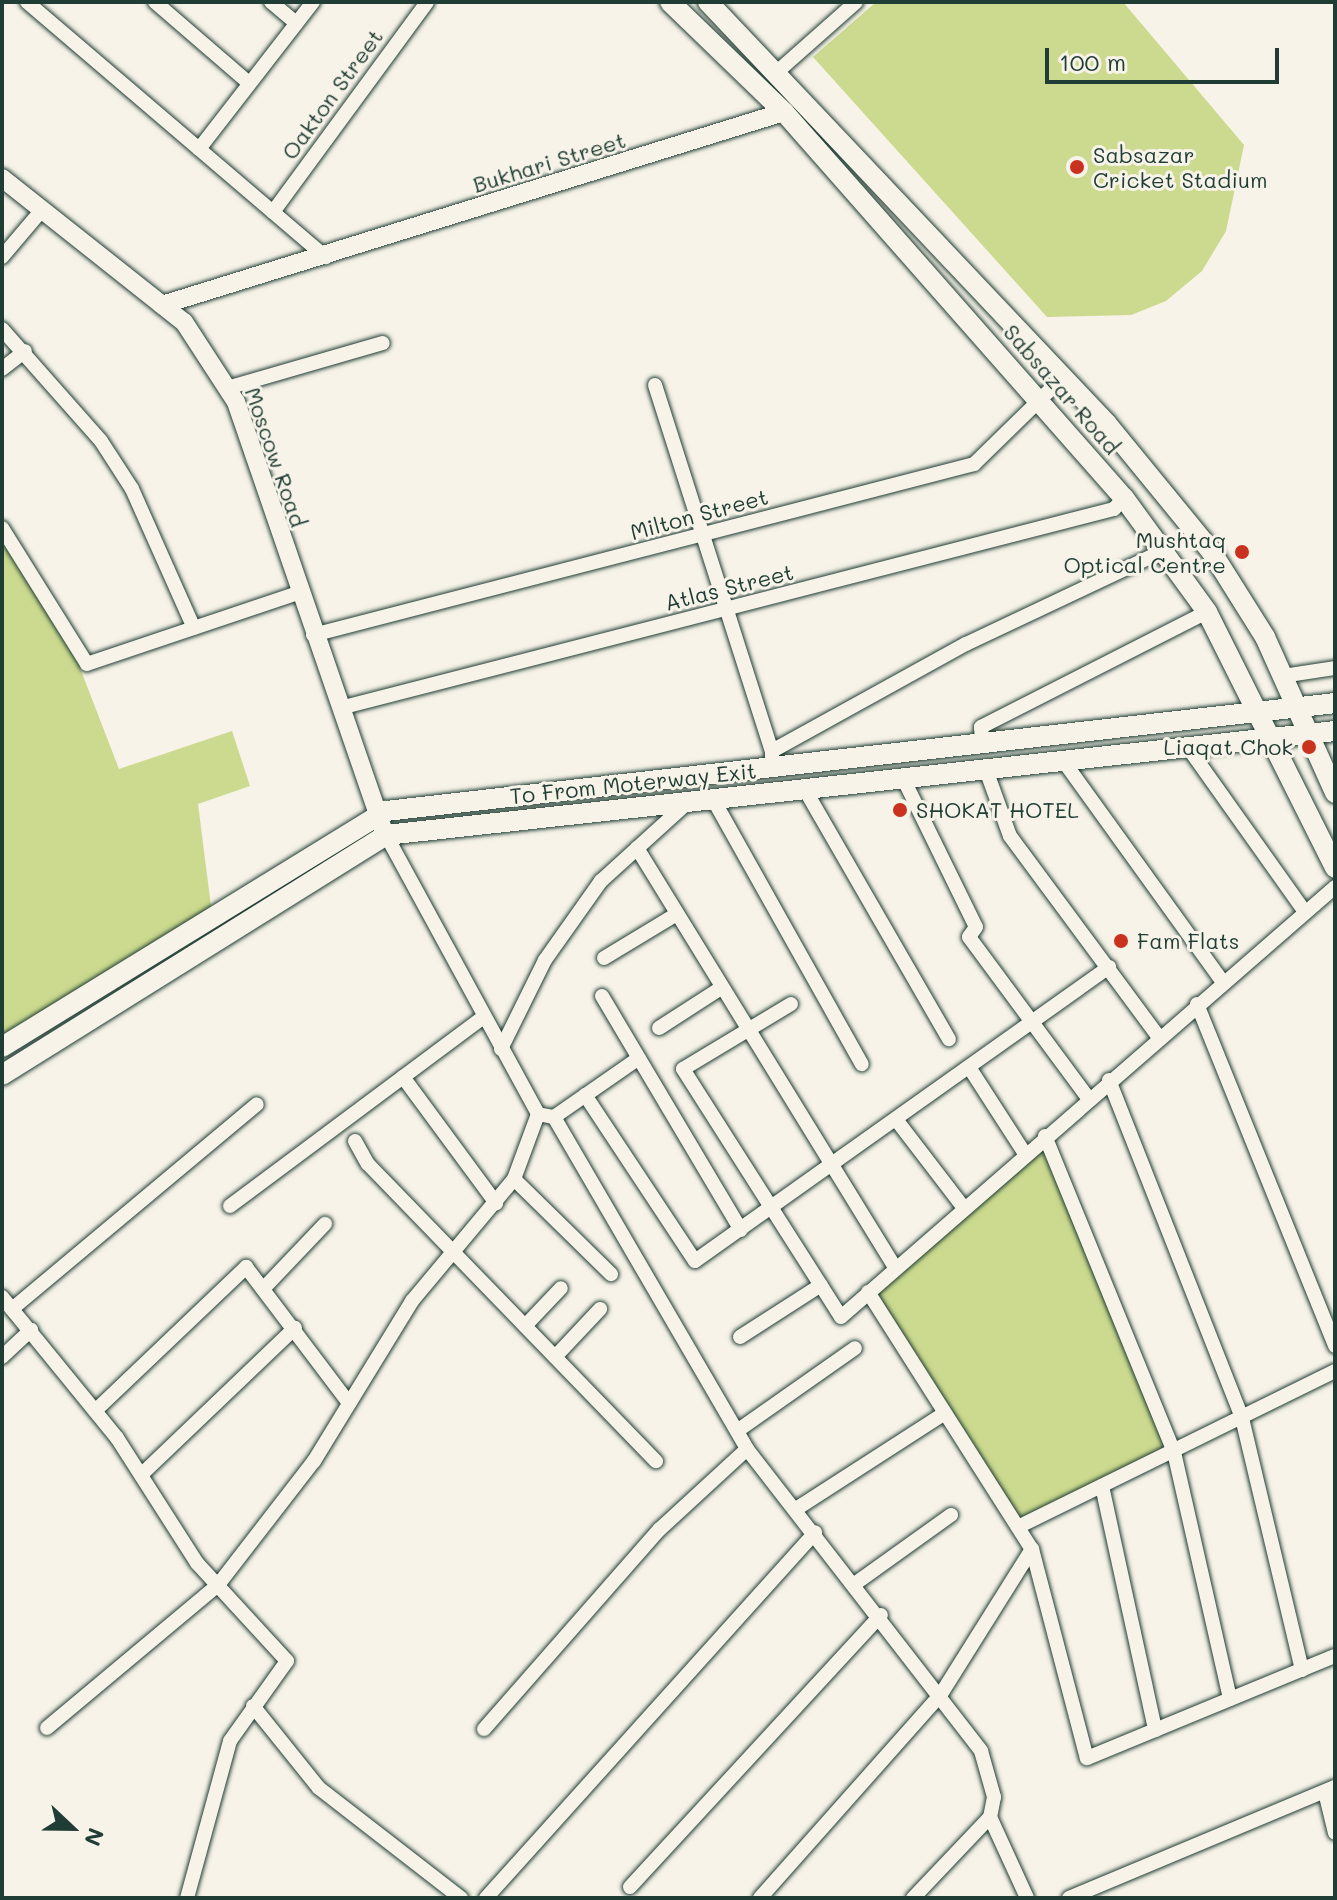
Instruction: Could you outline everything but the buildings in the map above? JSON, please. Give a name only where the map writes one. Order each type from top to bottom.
[{"type":"main road","name":"Sabsazar Road","points":[[670,2],[784,112],[1124,498],[1207,612],[1260,711],[1335,868]]},
{"type":"main road","name":"Sabsazar Road","points":[[708,2],[778,71],[1063,377],[1227,572],[1282,676],[1335,793]]},
{"type":"main road","name":"To From Moterway Exit","points":[[2,1047],[376,814],[772,758],[982,741],[1335,703]]},
{"type":"main road","name":"To From Moterway Exit","points":[[2,1075],[386,835],[902,776],[1335,731]]},
{"type":"street","points":[[27,2],[326,257]]},
{"type":"street","points":[[155,2],[249,83]]},
{"type":"street","points":[[271,2],[296,23]]},
{"type":"street","points":[[199,149],[313,2]]},
{"type":"street","name":"Oakton Street","points":[[273,212],[426,2]]},
{"type":"street","points":[[778,71],[856,2]]},
{"type":"street","name":"Bukhari Street","points":[[162,305],[326,257],[784,112]]},
{"type":"street","name":"Moscow Road","points":[[2,178],[184,322],[227,388],[386,835]]},
{"type":"street","points":[[2,257],[41,211]]},
{"type":"street","points":[[2,329],[72,401],[132,489],[194,628]]},
{"type":"street","points":[[227,388],[383,343]]},
{"type":"street","points":[[2,369],[25,351]]},
{"type":"street","name":"Milton Street","points":[[313,635],[974,464],[1063,377]]},
{"type":"street","points":[[655,385],[772,758],[966,644],[1163,551]]},
{"type":"street","name":"Atlas Street","points":[[340,708],[1114,509],[1124,498]]},
{"type":"street","points":[[2,528],[87,664],[298,593]]},
{"type":"street","points":[[982,741],[981,727],[1207,612]]},
{"type":"street","points":[[1282,676],[1335,668]]},
{"type":"street","points":[[1187,746],[1305,912]]},
{"type":"street","points":[[1062,759],[1223,982]]},
{"type":"street","points":[[985,767],[1010,836],[1159,1037]]},
{"type":"street","points":[[902,776],[976,927],[969,937],[1088,1098]]},
{"type":"street","points":[[804,788],[949,1039]]},
{"type":"street","points":[[713,799],[862,1064]]},
{"type":"street","points":[[501,1049],[545,960],[601,881],[688,802]]},
{"type":"street","points":[[386,835],[482,1018],[538,1114],[554,1117],[639,1058]]},
{"type":"street","points":[[637,848],[895,1268]]},
{"type":"street","points":[[791,1004],[683,1069],[841,1317],[1088,1098],[1335,887]]},
{"type":"street","points":[[604,958],[677,914]]},
{"type":"street","points":[[585,1095],[687,1258],[701,1259],[898,1122],[1109,967]]},
{"type":"street","points":[[659,1028],[721,988]]},
{"type":"street","points":[[602,996],[741,1230]]},
{"type":"street","points":[[1197,1004],[1335,1346]]},
{"type":"street","points":[[230,1206],[482,1018]]},
{"type":"street","points":[[969,1067],[1025,1154]]},
{"type":"street","points":[[403,1077],[496,1203]]},
{"type":"street","points":[[1109,1080],[1242,1418],[1302,1670]]},
{"type":"street","points":[[187,1898],[218,1775],[253,1706],[287,1661],[218,1585],[95,1411],[7,1303],[257,1104]]},
{"type":"street","points":[[47,1728],[218,1585],[349,1403],[412,1301],[514,1179],[538,1114]]},
{"type":"street","points":[[554,1117],[747,1449],[881,1615],[981,1751],[994,1797],[990,1817],[913,1898]]},
{"type":"street","points":[[898,1122],[964,1208]]},
{"type":"street","points":[[1045,1136],[1174,1452],[1230,1699]]},
{"type":"street","points":[[355,1141],[368,1164],[656,1461]]},
{"type":"street","points":[[514,1179],[611,1274]]},
{"type":"street","points":[[263,1289],[325,1224]]},
{"type":"street","points":[[95,1411],[246,1267],[349,1403]]},
{"type":"street","points":[[740,1337],[821,1285]]},
{"type":"street","points":[[525,1326],[561,1288]]},
{"type":"street","points":[[868,1292],[1032,1549],[1087,1758],[1335,1656]]},
{"type":"street","points":[[555,1357],[600,1309]]},
{"type":"street","points":[[141,1475],[295,1328]]},
{"type":"street","points":[[2,1357],[31,1330]]},
{"type":"street","points":[[737,1431],[855,1348]]},
{"type":"street","points":[[1018,1527],[1335,1371]]},
{"type":"street","points":[[796,1509],[945,1413]]},
{"type":"street","points":[[484,1729],[660,1529],[747,1449]]},
{"type":"street","points":[[1102,1486],[1155,1730]]},
{"type":"street","points":[[856,1583],[951,1515]]},
{"type":"street","points":[[486,1898],[815,1532]]},
{"type":"street","points":[[760,1898],[941,1694],[1032,1549]]},
{"type":"street","points":[[630,1887],[881,1615]]},
{"type":"street","points":[[253,1706],[319,1788],[461,1898]]},
{"type":"street","points":[[1069,1898],[1330,1790],[1335,1833]]},
{"type":"street","points":[[990,1817],[1027,1898]]},
{"type":"green space","name":"Sabsazar Cricket Stadium","points":[[876,2],[1123,2],[1244,145],[1226,231],[1202,271],[1166,301],[1131,315],[1047,317],[813,57]]},
{"type":"green space","points":[[2,528],[87,664],[80,668],[119,769],[232,731],[250,786],[198,804],[212,914],[2,1047]]},
{"type":"green space","points":[[1045,1136],[1180,1449],[1018,1527],[868,1292]]},
{"type":"place","name":"Sabsazar Cricket Stadium","points":[[1077,167]]},
{"type":"place","name":"Mushtaq Optical Centre","points":[[1242,552]]},
{"type":"place","name":"Liaqat Chok","points":[[1309,747]]},
{"type":"place","name":"SHOKAT HOTEL","points":[[900,810]]},
{"type":"place","name":"Fam Flats","points":[[1121,941]]}]
